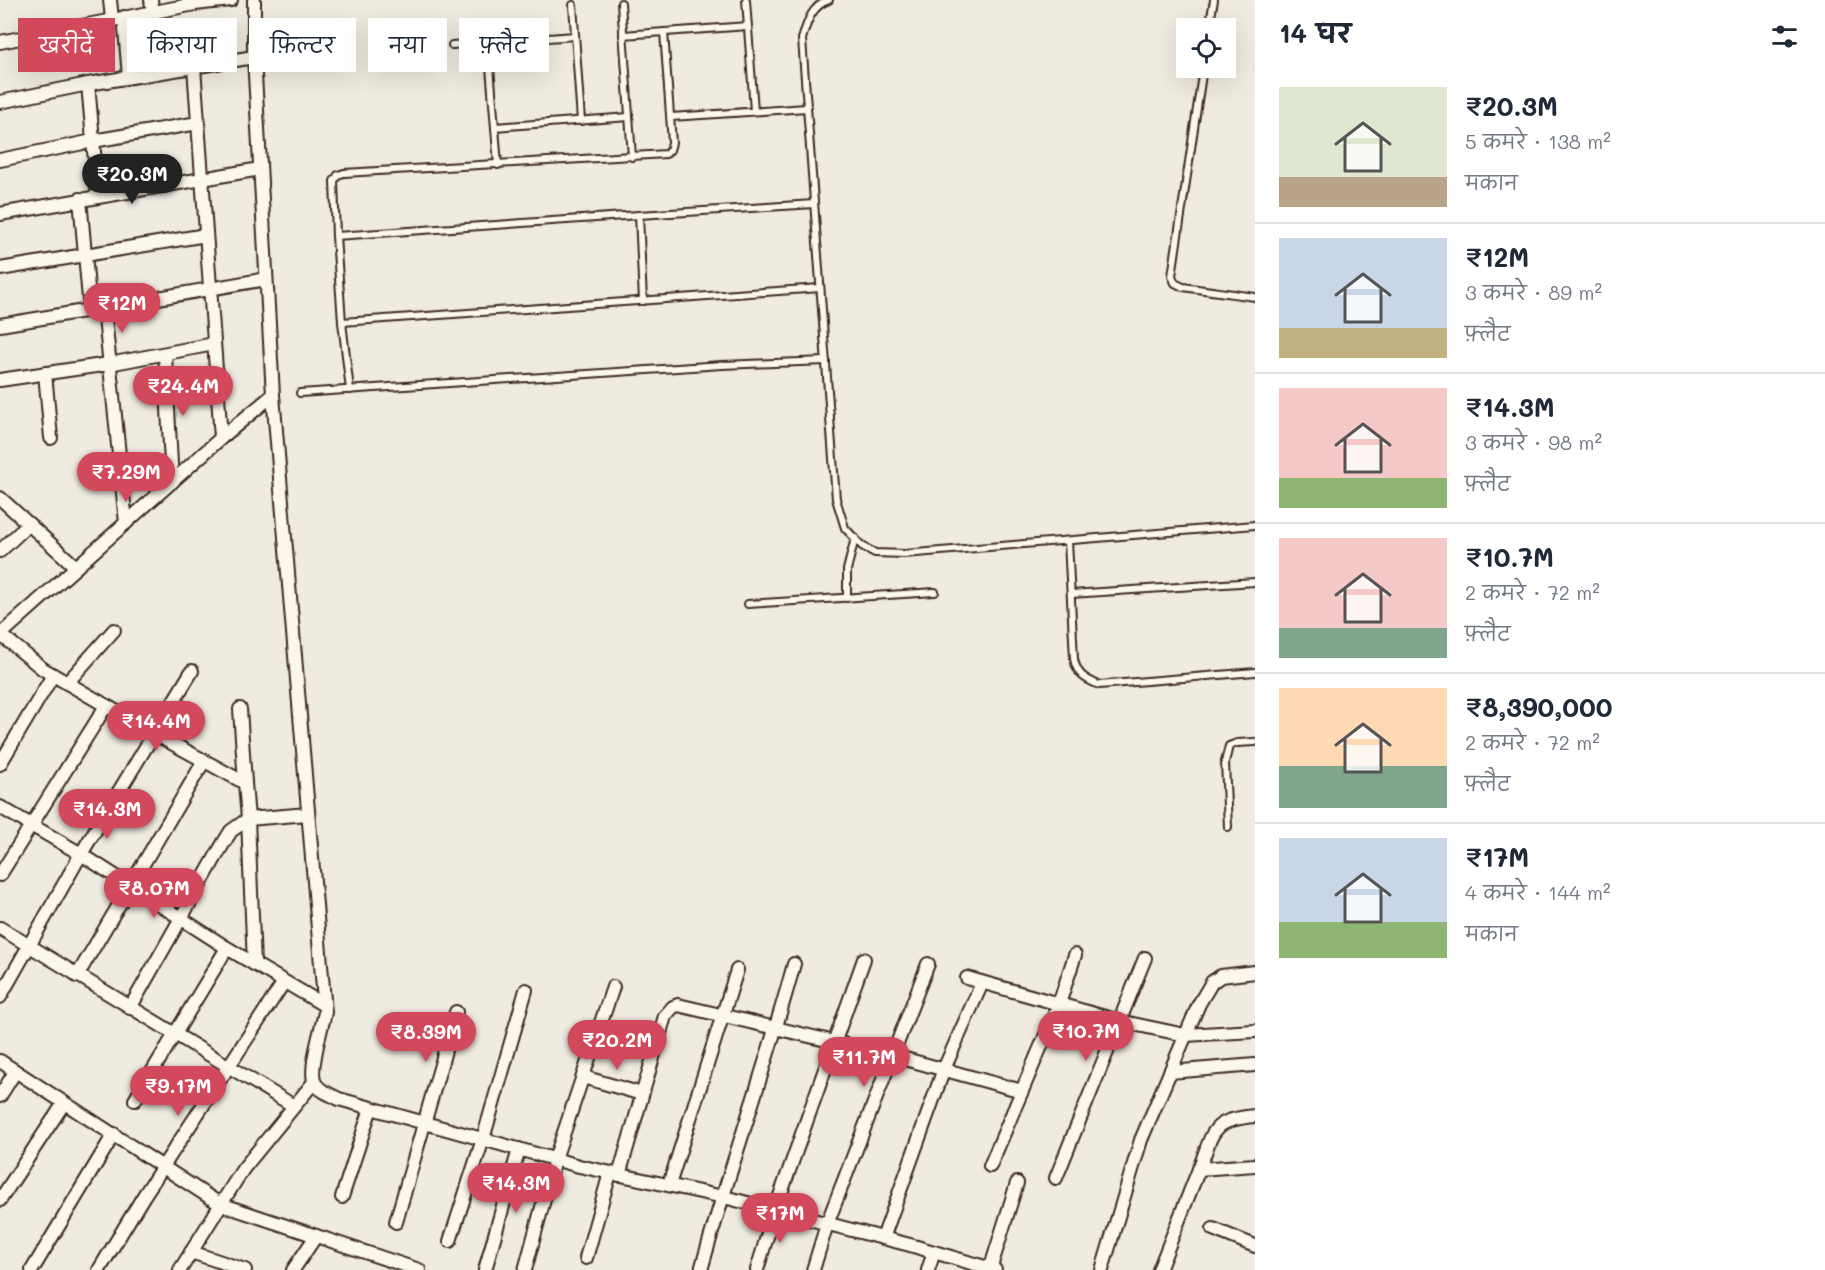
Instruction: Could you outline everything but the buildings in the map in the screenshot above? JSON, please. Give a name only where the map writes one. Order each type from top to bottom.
[{"type":"street","points":[[110,0],[118,18],[129,78]]},
{"type":"street","points":[[0,42],[118,18],[152,6],[231,0]]},
{"type":"street","points":[[254,0],[254,18]]},
{"type":"street","points":[[0,102],[88,84],[164,72]]},
{"type":"street","points":[[194,72],[221,438]]},
{"type":"street","points":[[255,72],[273,395],[324,1005],[322,1029],[313,1072],[314,1082],[319,1088],[339,1099],[424,1123],[615,1174],[722,1196],[884,1238],[992,1270],[1017,1183]]},
{"type":"street","points":[[88,84],[98,196]]},
{"type":"street","points":[[0,160],[198,123]]},
{"type":"street","points":[[0,214],[261,169]]},
{"type":"street","points":[[80,199],[90,310]]},
{"type":"street","points":[[0,269],[206,235]]},
{"type":"street","points":[[0,325],[266,279]]},
{"type":"street","points":[[104,308],[126,523]]},
{"type":"street","points":[[0,380],[109,364],[214,344]]},
{"type":"street","points":[[165,354],[172,482]]},
{"type":"street","points":[[45,373],[51,438]]},
{"type":"street","points":[[245,783],[53,675],[0,634],[221,438],[273,395]]},
{"type":"street","points":[[0,498],[76,567]]},
{"type":"street","points":[[0,551],[29,524]]},
{"type":"street","points":[[67,683],[114,630]]},
{"type":"street","points":[[0,997],[81,854],[192,671]]},
{"type":"street","points":[[0,764],[53,675]]},
{"type":"street","points":[[0,875],[106,706]]},
{"type":"street","points":[[240,709],[248,819],[254,964]]},
{"type":"street","points":[[77,976],[204,761]]},
{"type":"street","points":[[0,807],[81,854],[227,948],[324,1005]]},
{"type":"street","points":[[130,1008],[231,831],[248,819],[308,814]]},
{"type":"street","points":[[0,928],[294,1106]]},
{"type":"street","points":[[135,1100],[227,948]]},
{"type":"street","points":[[990,1167],[1059,1004],[1075,955]]},
{"type":"street","points":[[1056,1178],[1145,958]]},
{"type":"street","points":[[757,1270],[775,1210],[864,959]]},
{"type":"street","points":[[701,1270],[722,1196],[777,1028],[794,964]]},
{"type":"street","points":[[813,1270],[827,1224],[928,964]]},
{"type":"street","points":[[669,1185],[737,970]]},
{"type":"street","points":[[1102,1270],[1140,1140],[1199,1004],[1212,982],[1221,976],[1255,972]]},
{"type":"street","points":[[967,978],[1119,1021],[1185,1035],[1255,1031]]},
{"type":"street","points":[[99,1270],[163,1166],[284,982]]},
{"type":"street","points":[[884,1238],[944,1070],[982,983]]},
{"type":"street","points":[[525,1270],[555,1159],[613,987]]},
{"type":"street","points":[[450,1241],[483,1139],[526,990]]},
{"type":"street","points":[[586,1258],[642,1094],[665,1016],[668,1010],[678,1005],[894,1056],[1022,1091]]},
{"type":"street","points":[[396,1222],[456,1012]]},
{"type":"street","points":[[0,1061],[220,1204],[419,1270]]},
{"type":"street","points":[[1170,1072],[1255,1065]]},
{"type":"street","points":[[0,1096],[15,1072]]},
{"type":"street","points":[[583,1077],[642,1094]]},
{"type":"street","points":[[180,1270],[243,1169],[314,1082]]},
{"type":"street","points":[[0,1200],[64,1103]]},
{"type":"street","points":[[342,1197],[371,1108]]},
{"type":"street","points":[[1159,1270],[1212,1135],[1219,1124],[1228,1120],[1255,1116]]},
{"type":"street","points":[[32,1270],[114,1134]]},
{"type":"street","points":[[485,1270],[519,1149]]},
{"type":"street","points":[[1199,1169],[1255,1165]]},
{"type":"street","points":[[1213,1229],[1255,1245]]},
{"type":"street","points":[[293,1270],[316,1236]]},
{"type":"street","points":[[191,1252],[244,1270]]},
{"type":"street","points":[[928,1270],[934,1252]]},
{"type":"lane","points":[[746,0],[754,111]]},
{"type":"lane","points":[[829,0],[810,13],[802,39],[836,499],[845,528],[862,546],[875,553],[904,554],[1255,525]]},
{"type":"lane","points":[[1211,18],[1214,0]]},
{"type":"lane","points":[[621,3],[633,157]]},
{"type":"lane","points":[[573,5],[581,121]]},
{"type":"lane","points":[[623,35],[748,26]]},
{"type":"lane","points":[[350,390],[342,322],[336,236],[334,181],[338,175],[666,154],[670,150],[671,117],[664,32]]},
{"type":"lane","points":[[549,38],[575,36]]},
{"type":"lane","points":[[452,45],[459,44]]},
{"type":"lane","points":[[490,72],[498,165]]},
{"type":"lane","points":[[1202,78],[1172,276],[1175,283],[1183,287],[1255,297]]},
{"type":"lane","points":[[671,117],[807,108]]},
{"type":"lane","points":[[495,127],[630,117]]},
{"type":"lane","points":[[336,236],[814,204]]},
{"type":"lane","points":[[639,214],[643,301]]},
{"type":"lane","points":[[342,322],[820,288]]},
{"type":"lane","points":[[300,393],[722,365],[825,362]]},
{"type":"lane","points":[[847,598],[847,570],[855,538]]},
{"type":"lane","points":[[1068,540],[1074,659],[1076,670],[1089,681],[1099,685],[1255,672]]},
{"type":"lane","points":[[1071,594],[1255,582]]},
{"type":"lane","points":[[748,604],[935,592]]},
{"type":"lane","points":[[1228,827],[1224,762],[1226,752],[1229,746],[1237,743],[1255,742]]}]
